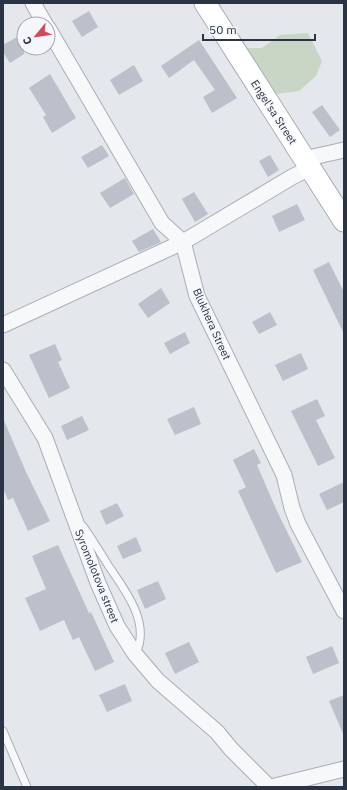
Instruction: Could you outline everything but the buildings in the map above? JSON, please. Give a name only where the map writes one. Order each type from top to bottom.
[{"type":"main road","name":"Engel'sa Street","points":[[205,3],[344,220]]},
{"type":"street","points":[[33,3],[41,16]]},
{"type":"street","points":[[56,42],[162,223],[183,242]]},
{"type":"street","points":[[3,325],[183,242],[292,177],[307,163],[343,150]]},
{"type":"street","name":"Blukhera Street","points":[[183,242],[197,296],[284,475],[292,508],[298,524],[344,611]]},
{"type":"street","name":"Syromolotova street","points":[[3,370],[45,438],[71,512],[117,626],[135,654],[158,681],[217,732],[231,749],[270,787]]},
{"type":"street","points":[[270,787],[344,769]]},
{"type":"lane","points":[[71,512],[94,540],[131,600],[138,623],[139,633],[139,643],[135,654]]},
{"type":"lane","points":[[3,731],[27,787]]},
{"type":"green space","points":[[308,33],[322,61],[316,76],[299,91],[276,94],[243,48],[262,48],[280,35]]}]
